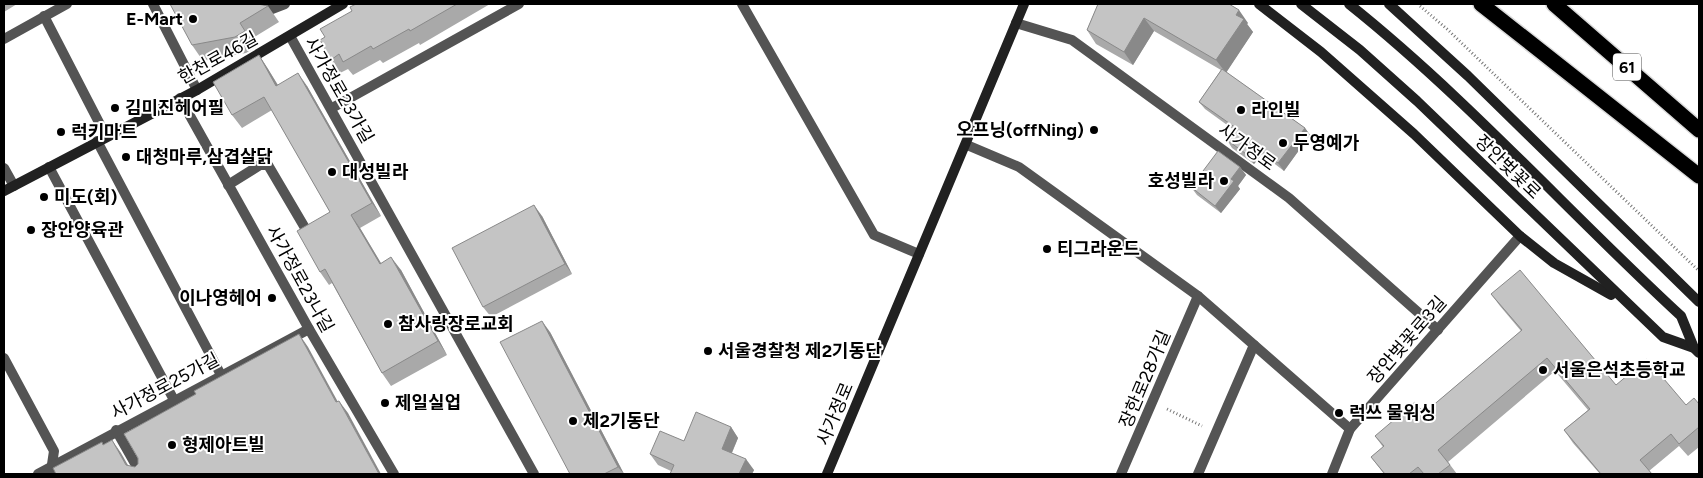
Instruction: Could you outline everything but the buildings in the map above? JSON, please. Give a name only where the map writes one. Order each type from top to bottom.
[{"type":"highway","points":[[1481,4],[1699,176]]},
{"type":"highway","name":"61","points":[[1554,4],[1699,130]]},
{"type":"main road","name":"한천로46길","points":[[4,192],[49,166],[197,90],[343,4]]},
{"type":"main road","name":"사가정로","points":[[827,474],[1024,4]]},
{"type":"main road","points":[[1259,4],[1321,52],[1386,109],[1520,236],[1554,264],[1625,302]]},
{"type":"main road","name":"장안벚꽃로","points":[[1302,4],[1360,50],[1417,102],[1663,337],[1696,351]]},
{"type":"main road","name":"장안벚꽃로","points":[[1349,4],[1391,38],[1476,116],[1681,316],[1696,351]]},
{"type":"main road","points":[[1389,4],[1461,69],[1699,302]]},
{"type":"street","points":[[4,39],[67,4]]},
{"type":"street","points":[[153,4],[197,90]]},
{"type":"street","points":[[251,4],[272,9],[285,4]]},
{"type":"street","points":[[332,108],[519,4]]},
{"type":"street","points":[[742,4],[874,234],[920,254]]},
{"type":"street","points":[[44,16],[102,138],[221,375]]},
{"type":"street","name":"사가정로","points":[[1016,23],[1072,40],[1288,198],[1438,330]]},
{"type":"street","name":"사가정로23가길","points":[[290,36],[332,108],[534,474]]},
{"type":"street","name":"사가정로23나길","points":[[180,98],[309,329],[394,474]]},
{"type":"street","points":[[966,145],[1018,167],[1198,296],[1350,429]]},
{"type":"street","points":[[228,184],[260,165],[268,166],[308,233]]},
{"type":"street","points":[[49,166],[174,400]]},
{"type":"street","points":[[4,168],[14,186]]},
{"type":"street","name":"장안벚꽃로3길","points":[[1332,474],[1350,429],[1520,236]]},
{"type":"street","name":"장한로28가길","points":[[1121,474],[1198,296]]},
{"type":"street","name":"사가정로25가길","points":[[38,474],[51,470],[116,430],[309,329]]},
{"type":"street","points":[[1198,474],[1254,345]]},
{"type":"street","points":[[4,358],[54,451],[51,470]]},
{"type":"street","points":[[116,430],[141,474]]},
{"type":"path","points":[[1418,4],[1447,29],[1699,271]]},
{"type":"path","points":[[1152,402],[1216,432]]},
{"type":"place","name":"E-Mart","points":[[193,19]]},
{"type":"place","name":"김미진헤어필","points":[[115,108]]},
{"type":"place","name":"라인빌","points":[[1241,110]]},
{"type":"place","name":"오프닝(offNing)","points":[[1094,130]]},
{"type":"place","name":"럭키마트","points":[[61,132]]},
{"type":"place","name":"두영예가","points":[[1283,143]]},
{"type":"place","name":"대청마루,삼겹살닭","points":[[126,157]]},
{"type":"place","name":"대성빌라","points":[[332,172]]},
{"type":"place","name":"호성빌라","points":[[1224,181]]},
{"type":"place","name":"미도(회)","points":[[44,197]]},
{"type":"place","name":"장안양육관","points":[[31,230]]},
{"type":"place","name":"티그라운드","points":[[1047,249]]},
{"type":"place","name":"이나영헤어","points":[[272,298]]},
{"type":"place","name":"참사랑장로교회","points":[[388,324]]},
{"type":"place","name":"서울경찰청 제2기동단","points":[[708,351]]},
{"type":"place","name":"서울은석초등학교","points":[[1543,370]]},
{"type":"place","name":"제일실업","points":[[385,403]]},
{"type":"place","name":"럭쓰 물워싱","points":[[1339,413]]},
{"type":"place","name":"제2기동단","points":[[573,421]]},
{"type":"place","name":"형제아트빌","points":[[172,445]]}]
